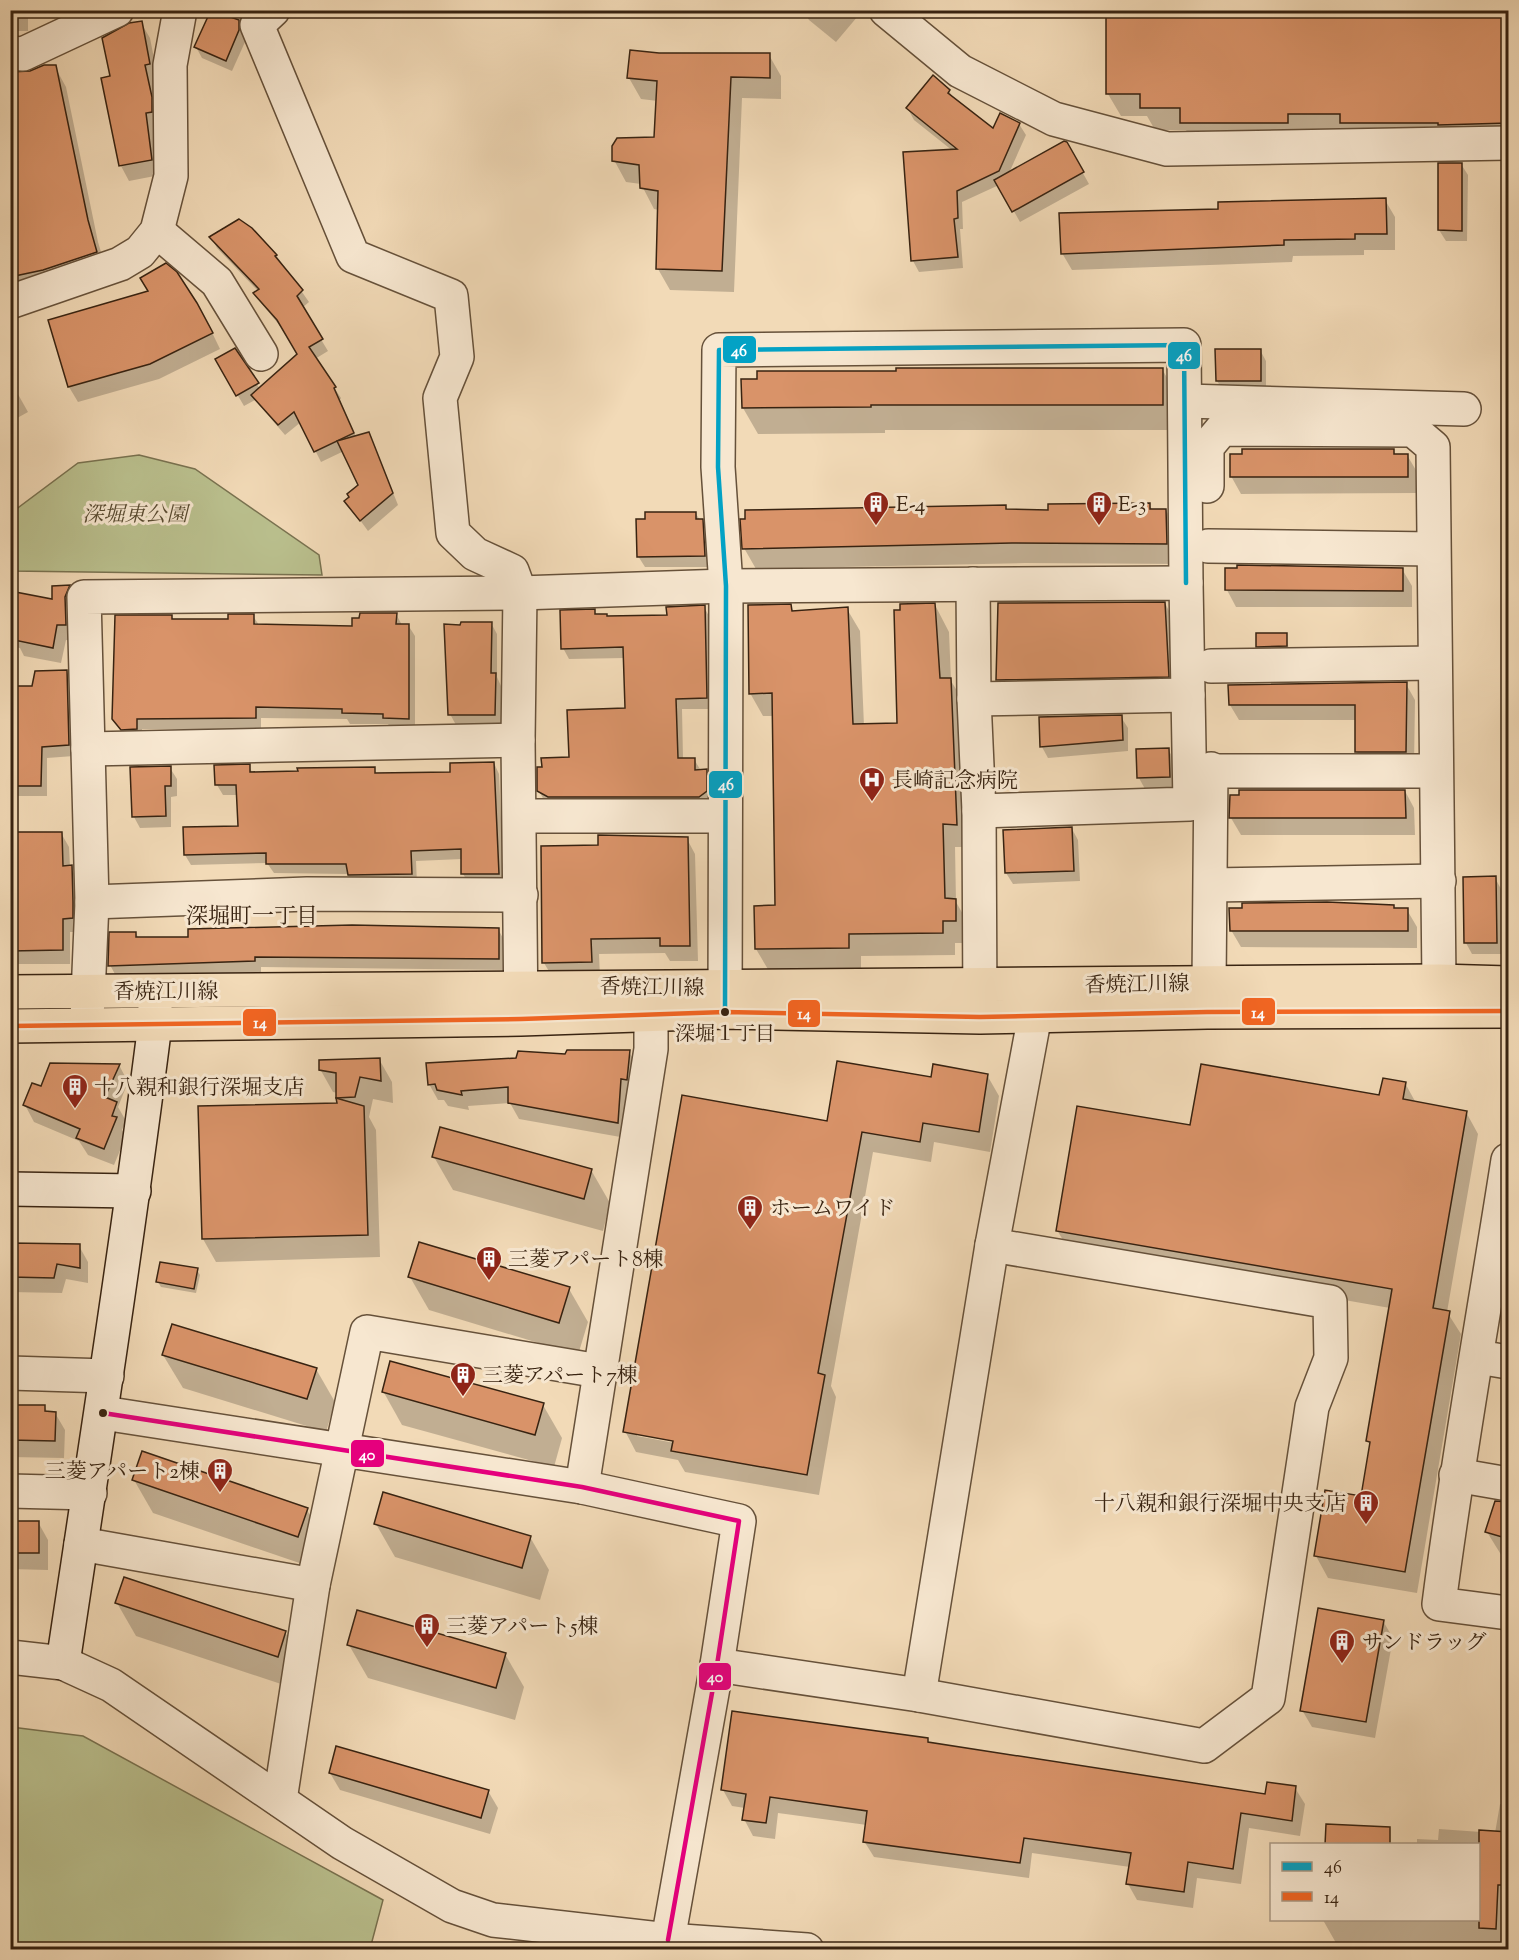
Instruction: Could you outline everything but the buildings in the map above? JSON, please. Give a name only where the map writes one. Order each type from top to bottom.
[{"type":"main road","name":"香焼江川線","points":[[10,1026],[651,1015],[726,1000],[978,985],[1439,981],[1509,983]]},
{"type":"main road","name":"香焼江川線","points":[[10,992],[520,987],[980,1017],[1447,1009],[1509,1011]]},
{"type":"street","points":[[10,53],[22,54],[117,10]]},
{"type":"street","points":[[10,302],[120,264],[140,252],[157,231],[171,176],[170,65],[180,10]]},
{"type":"street","points":[[273,10],[257,25],[353,256],[451,297],[457,357],[441,398],[453,533],[475,554],[512,571],[520,593],[518,740],[521,1019]]},
{"type":"street","points":[[886,10],[960,71],[1054,119],[1167,149],[1509,143]]},
{"type":"street","points":[[157,231],[217,282],[261,354]]},
{"type":"street","points":[[726,1000],[724,816],[726,586],[717,467],[719,350],[1184,345],[1190,804],[979,811]]},
{"type":"street","points":[[1186,401],[1464,409]]},
{"type":"street","points":[[1209,983],[1211,666],[1207,447],[1222,429],[1413,430],[1433,447],[1439,981]]},
{"type":"street","points":[[1208,546],[1433,549]]},
{"type":"street","points":[[87,1024],[86,992],[92,902],[84,597],[520,593],[726,586],[1186,583]]},
{"type":"street","points":[[973,584],[974,699],[979,811],[978,985],[980,1017]]},
{"type":"street","points":[[1211,666],[1434,663]]},
{"type":"street","points":[[974,699],[1188,695]]},
{"type":"street","points":[[88,749],[518,740]]},
{"type":"street","points":[[1211,771],[1436,771]]},
{"type":"street","points":[[520,816],[724,816]]},
{"type":"street","points":[[1211,885],[1439,881]]},
{"type":"street","points":[[92,902],[307,894],[520,895]]},
{"type":"street","points":[[63,1663],[103,1413],[134,1191],[155,1024],[154,992]]},
{"type":"street","points":[[582,1487],[651,1049],[651,1015]]},
{"type":"street","points":[[919,1695],[992,1245],[1035,1015]]},
{"type":"street","points":[[1509,1160],[1493,1360],[1455,1475],[1439,1604],[1509,1613]]},
{"type":"street","points":[[10,1189],[134,1191]]},
{"type":"street","points":[[717,1665],[919,1695],[1204,1746],[1268,1698],[1312,1407],[1331,1358],[1330,1302],[992,1245]]},
{"type":"street","points":[[280,1800],[313,1585],[367,1332],[599,1371]]},
{"type":"street","points":[[10,1374],[107,1376]]},
{"type":"street","points":[[103,1413],[582,1487],[739,1521],[717,1665],[668,1940]]},
{"type":"street","points":[[1455,1475],[1509,1484]]},
{"type":"street","points":[[10,1491],[90,1493]]},
{"type":"street","points":[[81,1544],[313,1585]]},
{"type":"street","points":[[10,1657],[63,1663],[111,1685],[342,1843],[452,1906],[494,1920],[668,1940],[807,1950]]},
{"type":"green space","name":"深堀東公園","points":[[139,455],[195,469],[319,555],[322,575],[11,571],[11,514],[15,510],[78,463]]},
{"type":"green space","points":[[11,1727],[83,1736],[383,1900],[370,1949],[11,1949]]},
{"type":"transit line","name":"46","points":[[725,1012],[726,586],[718,467],[719,350],[1184,345],[1186,583]]},
{"type":"transit line","name":"14","points":[[10,1026],[521,1019],[725,1012],[980,1017],[1207,1012],[1508,1011]]},
{"type":"transit line","name":"40","points":[[103,1413],[582,1487],[739,1521],[717,1665],[668,1940]]},
{"type":"place","name":"E-4","points":[[876,527]]},
{"type":"place","name":"E-3","points":[[1099,527]]},
{"type":"place","name":"長崎記念病院","points":[[872,803]]},
{"type":"place","name":"深堀１丁目","points":[[725,1012]]},
{"type":"place","name":"十八親和銀行深堀支店","points":[[75,1110]]},
{"type":"place","name":"ホームワイド","points":[[750,1231]]},
{"type":"place","name":"三菱アパート8棟","points":[[489,1282]]},
{"type":"place","name":"三菱アパート7棟","points":[[463,1398]]},
{"type":"place","name":"三菱アパート2棟","points":[[220,1494]]},
{"type":"place","name":"十八親和銀行深堀中央支店","points":[[1366,1526]]},
{"type":"place","name":"三菱アパート5棟","points":[[427,1649]]},
{"type":"place","name":"サンドラッグ","points":[[1342,1665]]},
{"type":"district","name":"深堀町一丁目","points":[[252,915]]}]
